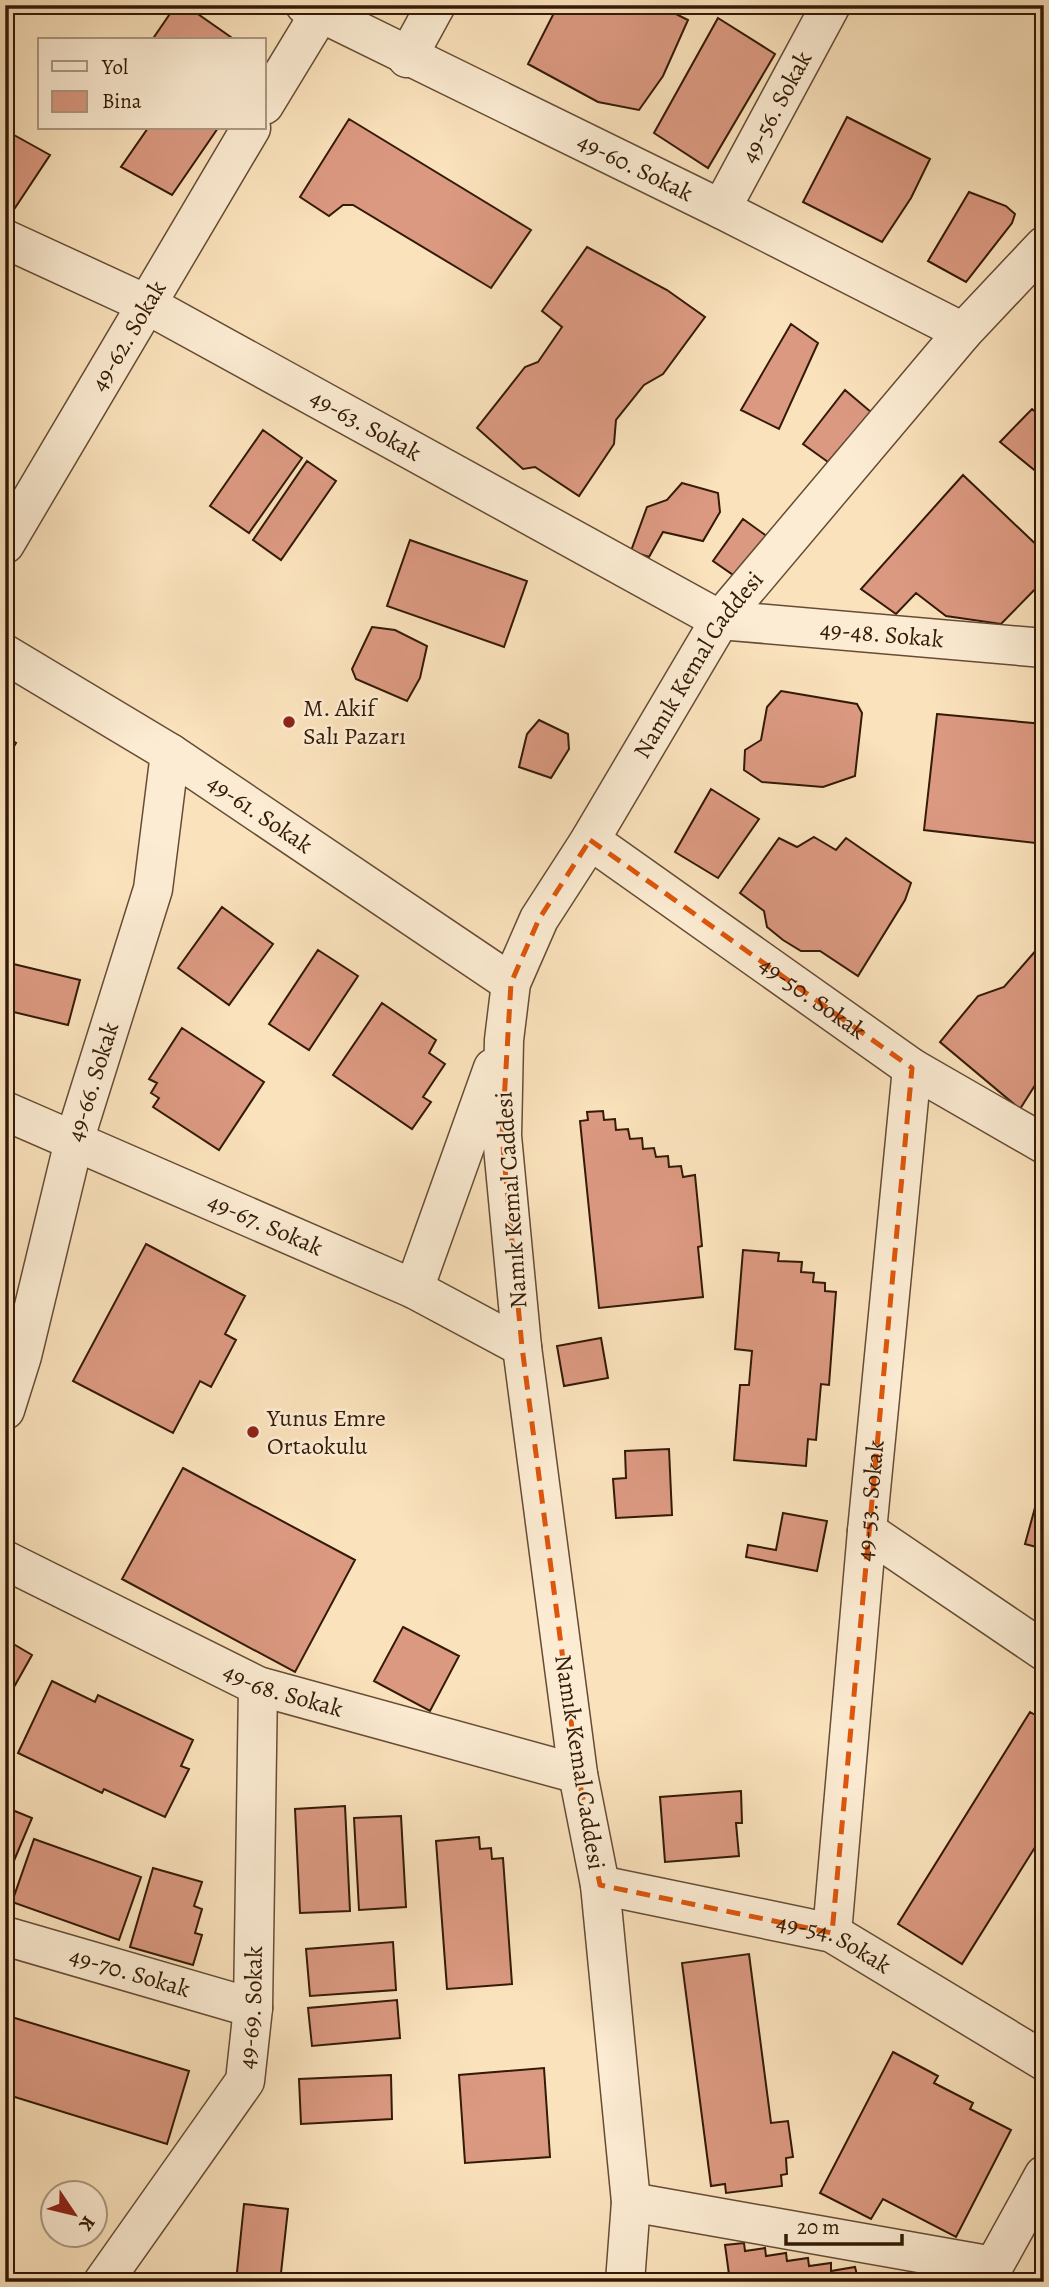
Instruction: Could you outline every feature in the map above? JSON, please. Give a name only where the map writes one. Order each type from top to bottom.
[{"type":"street","points":[[407,58],[436,5]]},
{"type":"street","name":"49-56. Sokak","points":[[721,209],[831,5]]},
{"type":"street","points":[[266,101],[313,9]]},
{"type":"street","name":"49-60. Sokak","points":[[313,9],[407,58],[721,209],[963,332]]},
{"type":"street","name":"49-62. Sokak","points":[[5,544],[144,303],[250,130]]},
{"type":"street","name":"49-63. Sokak","points":[[5,239],[144,303],[720,620]]},
{"type":"street","name":"Namık Kemal Caddesi","points":[[625,2282],[631,2202],[600,1885],[579,1774],[522,1346],[502,1136],[503,1040],[510,983],[539,919],[590,840],[720,620],[963,332],[1044,246]]},
{"type":"street","name":"49-48. Sokak","points":[[720,620],[1044,648]]},
{"type":"street","name":"49-61. Sokak","points":[[5,654],[170,752],[510,983]]},
{"type":"street","name":"49-66. Sokak","points":[[5,1410],[22,1356],[74,1141],[153,889],[170,752]]},
{"type":"street","name":"49-50. Sokak","points":[[590,840],[912,1068],[1044,1144]]},
{"type":"street","points":[[414,1290],[503,1040]]},
{"type":"street","name":"49-53. Sokak","points":[[832,1933],[867,1531],[912,1068]]},
{"type":"street","name":"49-67. Sokak","points":[[5,1111],[414,1290],[522,1346]]},
{"type":"street","points":[[867,1531],[1044,1651]]},
{"type":"street","name":"49-68. Sokak","points":[[5,1560],[258,1686],[579,1774]]},
{"type":"street","name":"49-69. Sokak","points":[[103,2282],[246,2081],[253,2008],[258,1686]]},
{"type":"street","name":"49-54. Sokak","points":[[600,1885],[832,1933],[1044,2061]]},
{"type":"street","name":"49-70. Sokak","points":[[5,1936],[253,2008]]},
{"type":"street","points":[[631,2202],[989,2274],[1044,2175]]},
{"type":"highlighted area","points":[[590,840],[912,1068],[832,1933],[600,1885],[578,1774],[522,1347],[502,1136],[511,983],[539,919]]},
{"type":"building","points":[[176,5],[185,5],[232,38],[153,38]]},
{"type":"building","points":[[558,5],[658,5],[688,20],[663,76],[639,110],[598,102],[528,64]]},
{"type":"building","points":[[718,18],[775,54],[708,168],[654,133]]},
{"type":"building","points":[[847,117],[930,159],[911,198],[882,242],[803,202]]},
{"type":"building","points":[[349,119],[531,230],[491,288],[353,205],[343,205],[329,216],[300,197]]},
{"type":"building","points":[[5,130],[50,155],[11,214],[5,211]]},
{"type":"building","points":[[147,130],[217,130],[172,195],[121,167]]},
{"type":"building","points":[[969,192],[1006,206],[1015,214],[1012,223],[966,282],[928,261]]},
{"type":"building","points":[[587,247],[667,290],[705,317],[663,374],[644,385],[616,420],[614,444],[579,496],[535,467],[523,469],[477,428],[525,367],[538,362],[562,327],[542,311]]},
{"type":"building","points":[[791,324],[818,343],[779,429],[741,410]]},
{"type":"building","points":[[845,390],[871,412],[828,462],[803,444]]},
{"type":"building","points":[[1032,409],[1044,419],[1044,478],[1000,442]]},
{"type":"building","points":[[263,430],[302,458],[249,533],[210,506]]},
{"type":"building","points":[[307,461],[336,481],[281,560],[253,540]]},
{"type":"building","points":[[963,475],[1044,552],[1044,580],[1001,624],[946,616],[916,593],[896,614],[861,589]]},
{"type":"building","points":[[682,483],[718,493],[720,512],[703,541],[663,532],[649,557],[631,551],[647,507],[667,500]]},
{"type":"building","points":[[743,519],[768,537],[739,579],[713,561]]},
{"type":"building","points":[[410,540],[527,581],[504,647],[387,606]]},
{"type":"building","points":[[372,627],[395,630],[427,646],[420,678],[407,701],[356,679],[352,669]]},
{"type":"building","points":[[781,691],[857,704],[862,713],[855,776],[823,787],[762,782],[744,770],[745,750],[761,740],[767,707]]},
{"type":"building","points":[[937,714],[1044,724],[1044,844],[924,830]]},
{"type":"building","points":[[539,720],[568,734],[569,749],[551,778],[519,767],[527,734]]},
{"type":"building","points":[[5,737],[16,743],[5,762]]},
{"type":"building","points":[[711,789],[759,819],[718,878],[675,852]]},
{"type":"building","points":[[814,837],[836,850],[846,838],[911,883],[905,900],[858,976],[820,951],[801,951],[783,940],[767,927],[764,911],[740,893],[779,838],[797,847]]},
{"type":"building","points":[[222,907],[273,944],[229,1005],[178,968]]},
{"type":"building","points":[[1044,947],[1044,1071],[1020,1109],[940,1042],[978,996],[1004,987],[1038,948]]},
{"type":"building","points":[[318,950],[358,976],[309,1050],[269,1024]]},
{"type":"building","points":[[5,962],[80,980],[68,1025],[5,1010]]},
{"type":"building","points":[[382,1003],[436,1040],[429,1053],[445,1064],[423,1097],[431,1102],[412,1129],[333,1075]]},
{"type":"building","points":[[182,1028],[264,1082],[219,1150],[153,1107],[159,1098],[151,1093],[157,1083],[149,1079]]},
{"type":"building","points":[[603,1111],[604,1120],[615,1119],[616,1130],[628,1129],[630,1139],[642,1138],[643,1149],[654,1148],[656,1157],[668,1156],[669,1167],[681,1166],[683,1177],[695,1175],[702,1246],[698,1247],[703,1297],[599,1308],[580,1121],[588,1120],[587,1112]]},
{"type":"building","points":[[146,1244],[245,1296],[225,1334],[236,1340],[211,1387],[200,1381],[173,1433],[73,1381]]},
{"type":"building","points":[[743,1250],[779,1253],[778,1261],[802,1262],[801,1272],[814,1273],[813,1282],[825,1283],[825,1291],[836,1292],[829,1385],[821,1384],[816,1440],[808,1439],[806,1466],[734,1460],[740,1385],[749,1385],[752,1351],[735,1349]]},
{"type":"building","points":[[601,1338],[608,1378],[564,1386],[557,1346]]},
{"type":"building","points":[[669,1449],[672,1515],[616,1518],[613,1479],[626,1478],[625,1451]]},
{"type":"building","points":[[183,1468],[355,1560],[295,1672],[122,1579]]},
{"type":"building","points":[[1044,1475],[1044,1549],[1025,1544]]},
{"type":"building","points":[[783,1513],[827,1521],[817,1571],[746,1557],[748,1545],[776,1550]]},
{"type":"building","points":[[403,1627],[459,1656],[430,1711],[374,1681]]},
{"type":"building","points":[[5,1639],[32,1655],[5,1703]]},
{"type":"building","points":[[52,1681],[95,1702],[98,1695],[193,1740],[181,1766],[189,1769],[165,1817],[104,1789],[102,1793],[18,1753]]},
{"type":"building","points":[[1030,1712],[1044,1720],[1044,1833],[962,1964],[898,1924]]},
{"type":"building","points":[[741,1791],[742,1823],[736,1823],[739,1856],[665,1862],[660,1797]]},
{"type":"building","points":[[345,1806],[350,1911],[300,1913],[295,1809]]},
{"type":"building","points":[[5,1807],[32,1818],[5,1882]]},
{"type":"building","points":[[401,1816],[406,1907],[359,1910],[354,1818]]},
{"type":"building","points":[[479,1837],[480,1849],[491,1848],[492,1859],[503,1858],[512,1984],[447,1989],[436,1841]]},
{"type":"building","points":[[34,1839],[141,1877],[119,1940],[12,1902]]},
{"type":"building","points":[[153,1868],[202,1882],[194,1906],[202,1909],[195,1933],[202,1935],[193,1965],[130,1947]]},
{"type":"building","points":[[393,1942],[396,1990],[310,1996],[306,1949]]},
{"type":"building","points":[[749,1954],[771,2123],[788,2121],[793,2157],[786,2158],[787,2174],[781,2175],[782,2186],[726,2193],[725,2184],[711,2186],[682,1963]]},
{"type":"building","points":[[397,2000],[400,2038],[312,2046],[308,2008]]},
{"type":"building","points":[[5,2015],[189,2071],[167,2144],[5,2094]]},
{"type":"building","points":[[893,2052],[938,2076],[934,2083],[973,2103],[970,2109],[1011,2130],[956,2237],[883,2199],[871,2219],[820,2193]]},
{"type":"building","points":[[544,2068],[550,2157],[465,2163],[459,2075]]},
{"type":"building","points":[[391,2075],[392,2119],[301,2124],[299,2079]]},
{"type":"building","points":[[244,2204],[288,2209],[280,2282],[236,2282]]},
{"type":"building","points":[[744,2243],[745,2251],[765,2248],[766,2256],[786,2253],[787,2261],[808,2258],[809,2266],[831,2263],[831,2271],[855,2267],[857,2275],[877,2273],[878,2280],[895,2278],[895,2282],[730,2282],[725,2245]]},
{"type":"place","name":"M. Akif Salı Pazarı","points":[[289,722]]},
{"type":"place","name":"Yunus Emre Ortaokulu","points":[[253,1432]]}]
